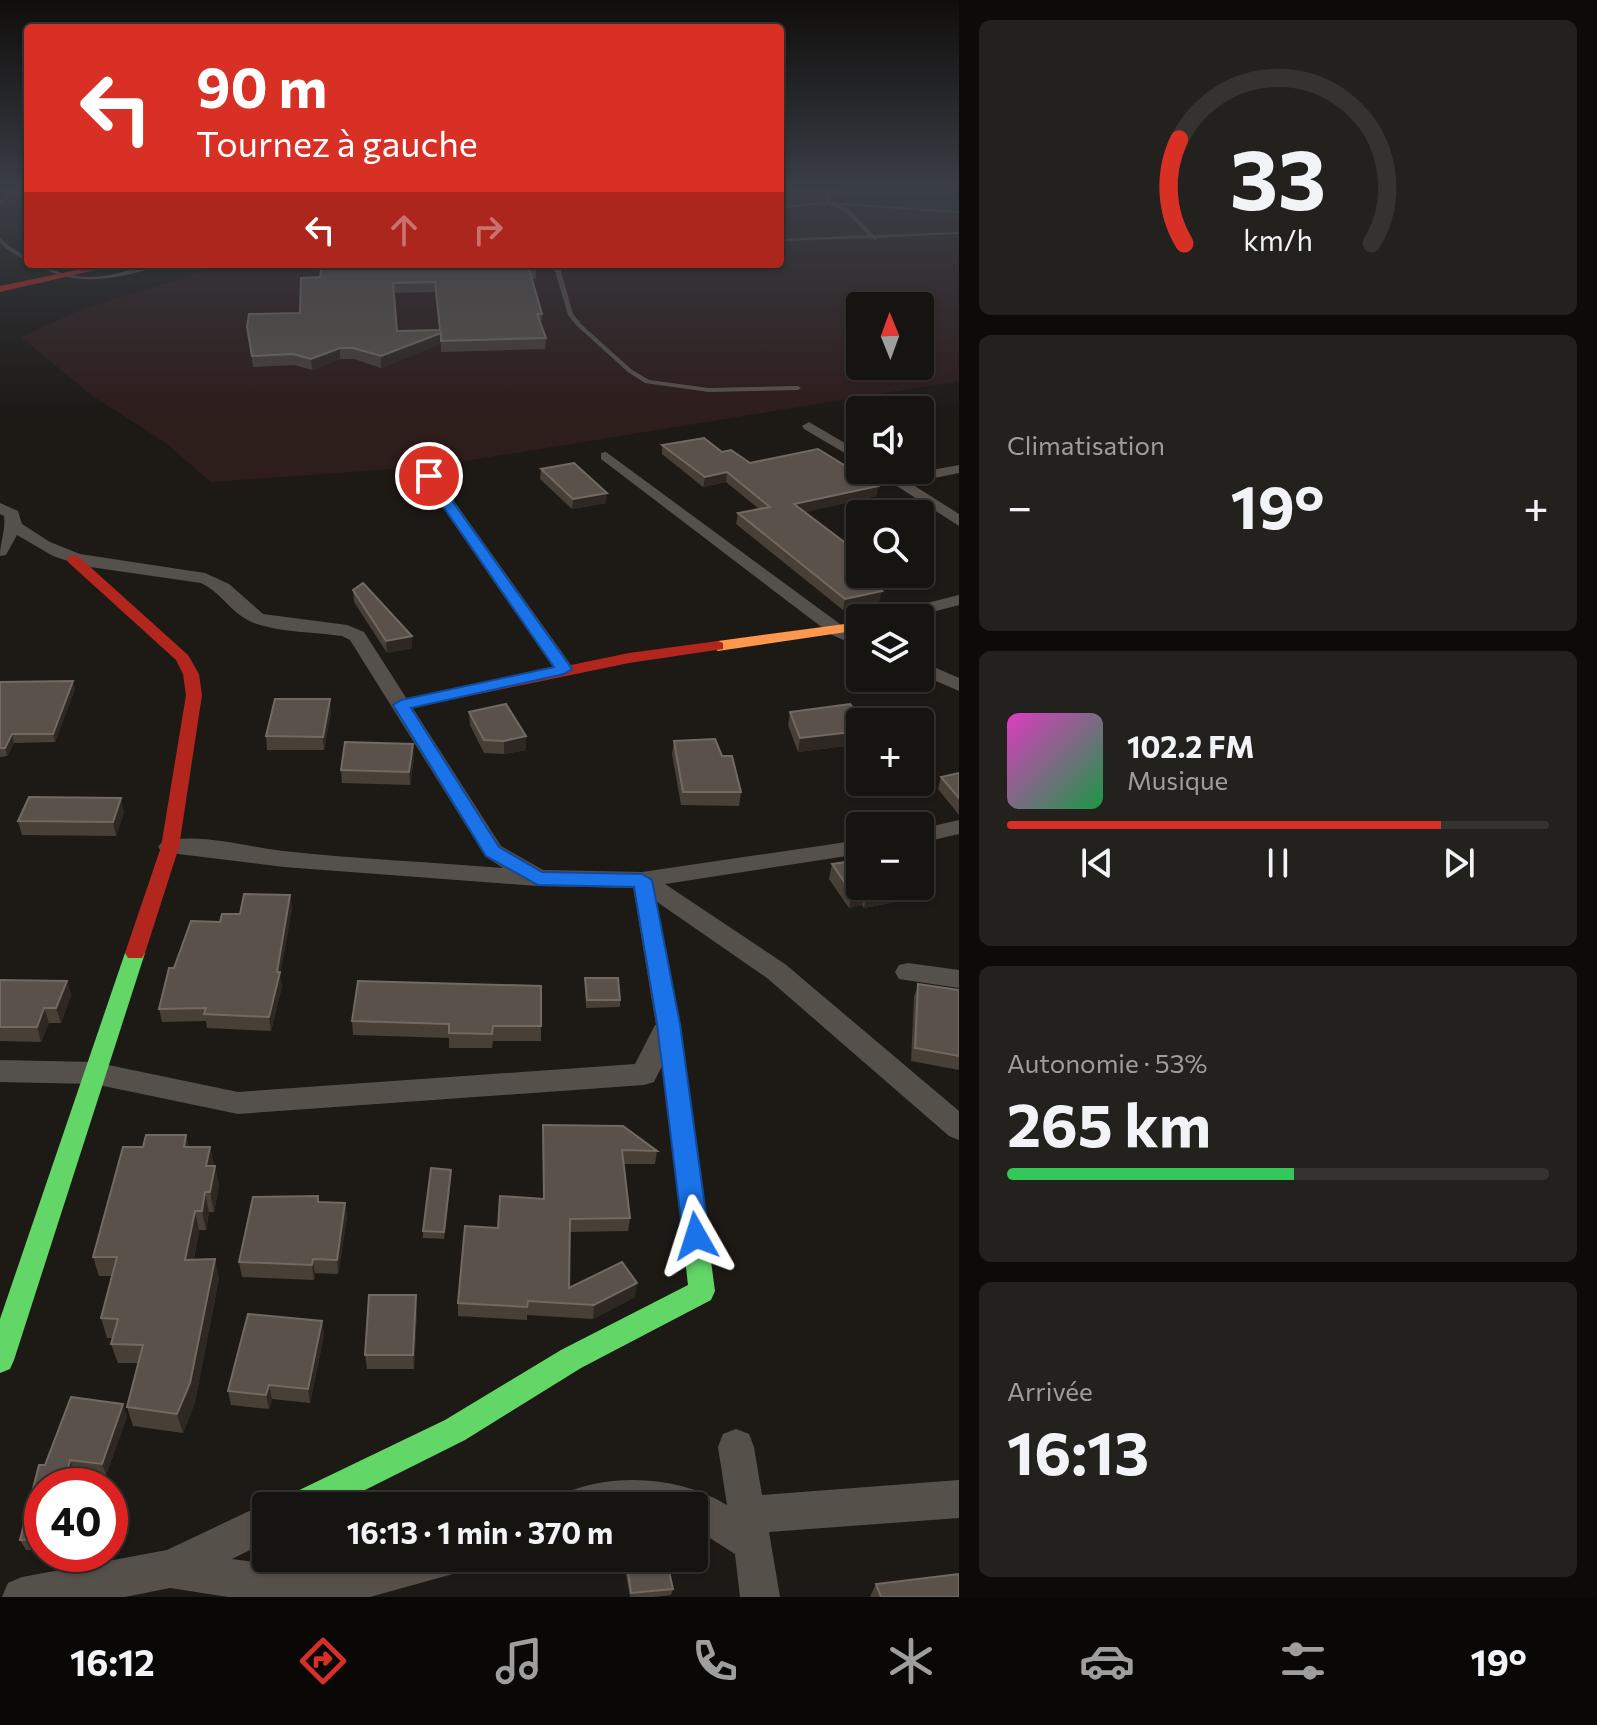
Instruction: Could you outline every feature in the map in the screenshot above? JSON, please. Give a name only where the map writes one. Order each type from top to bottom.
[{"type":"street","points":[[0,283],[50,271],[79,268]]},
{"type":"street","points":[[0,289],[50,271]]},
{"type":"street","points":[[809,426],[846,449]]},
{"type":"street","points":[[606,456],[846,635]]},
{"type":"street","points":[[934,474],[959,469]]},
{"type":"street","points":[[429,476],[564,669]]},
{"type":"street","points":[[902,484],[959,521]]},
{"type":"street","points":[[0,508],[12,514],[14,526],[0,551]]},
{"type":"street","points":[[14,526],[39,545],[73,559],[203,578],[225,587],[247,614],[259,619],[347,631],[357,636],[493,851],[538,878]]},
{"type":"street","points":[[0,1360],[170,847],[194,695],[191,674],[183,658],[73,559]]},
{"type":"street","points":[[934,606],[959,600]]},
{"type":"street","points":[[401,705],[564,669],[846,629]]},
{"type":"street","points":[[934,673],[959,685]]},
{"type":"street","points":[[934,833],[959,827]]},
{"type":"street","points":[[170,847],[538,878],[642,880],[846,849]]},
{"type":"street","points":[[329,1492],[455,1430],[571,1359],[702,1291],[669,1024],[642,880]]},
{"type":"street","points":[[642,880],[776,971],[959,1128]]},
{"type":"street","points":[[908,972],[959,979]]},
{"type":"street","points":[[0,1071],[94,1073],[238,1103],[644,1074],[669,1024]]},
{"type":"street","points":[[736,1447],[760,1597]]},
{"type":"street","points":[[708,1512],[750,1530],[959,1499]]},
{"type":"street","points":[[22,1597],[170,1569],[252,1529]]},
{"type":"street","points":[[170,1569],[306,1589],[392,1572]]},
{"type":"lane","points":[[50,271],[93,280],[146,268]]},
{"type":"lane","points":[[557,268],[570,314],[630,371],[647,382],[709,390],[798,388]]},
{"type":"shaded area","points":[[784,263],[959,263],[959,381],[867,396],[846,396],[846,399],[435,466],[211,482],[167,444],[90,394],[21,337],[83,309],[216,268],[784,268]]},
{"type":"building","points":[[321,268],[536,268],[529,269],[542,314],[537,314],[546,338],[441,341],[441,333],[381,356],[353,348],[340,348],[311,359],[293,354],[252,356],[247,327],[249,314],[300,313],[301,278],[320,277]],"holes":[[[435,282],[440,330],[397,331],[393,283]]]},
{"type":"building","points":[[704,438],[722,452],[731,450],[750,463],[818,449],[846,466],[846,484],[878,486],[794,504],[846,543],[846,588],[878,588],[882,591],[845,599],[738,513],[770,507],[727,472],[705,477],[662,445]]},
{"type":"building","points":[[574,463],[607,493],[573,499],[541,469]]},
{"type":"building","points":[[363,583],[412,636],[386,641],[353,590]]},
{"type":"building","points":[[73,681],[53,734],[12,734],[5,748],[0,748],[0,682]]},
{"type":"building","points":[[275,699],[330,699],[323,737],[266,736]]},
{"type":"building","points":[[506,704],[526,736],[504,741],[484,740],[469,712]]},
{"type":"building","points":[[850,704],[853,708],[846,708],[846,733],[800,738],[790,712]]},
{"type":"building","points":[[715,739],[722,756],[732,756],[741,792],[683,792],[674,741]]},
{"type":"building","points":[[345,742],[413,744],[409,772],[341,770]]},
{"type":"building","points":[[959,773],[959,798],[941,777]]},
{"type":"building","points":[[29,797],[121,798],[113,822],[18,821]]},
{"type":"building","points":[[846,862],[846,884],[832,864]]},
{"type":"building","points":[[244,894],[290,895],[277,972],[280,972],[269,1017],[204,1014],[206,1008],[159,1009],[169,968],[174,968],[191,921],[220,922],[222,914],[240,914]]},
{"type":"building","points":[[585,978],[618,978],[620,1000],[587,1000]]},
{"type":"building","points":[[0,980],[67,981],[56,1008],[44,1008],[37,1027],[0,1027]]},
{"type":"building","points":[[358,981],[541,986],[541,1026],[493,1026],[492,1034],[449,1033],[449,1024],[352,1021]]},
{"type":"building","points":[[918,984],[959,990],[959,1056],[915,1048]]},
{"type":"building","points":[[543,1125],[623,1126],[657,1151],[622,1150],[630,1218],[570,1219],[569,1288],[622,1262],[637,1283],[594,1305],[528,1301],[527,1307],[458,1303],[465,1226],[498,1228],[500,1196],[544,1199]]},
{"type":"building","points":[[146,1135],[186,1135],[184,1147],[210,1147],[206,1166],[215,1166],[210,1192],[205,1192],[202,1211],[195,1211],[185,1260],[215,1259],[190,1383],[177,1414],[127,1407],[143,1345],[111,1344],[118,1319],[101,1318],[117,1257],[93,1257],[123,1147],[143,1147]]},
{"type":"building","points":[[431,1168],[451,1170],[444,1232],[423,1231]]},
{"type":"building","points":[[318,1196],[318,1202],[345,1203],[337,1260],[313,1259],[312,1265],[239,1262],[253,1197]]},
{"type":"building","points":[[369,1295],[416,1295],[413,1355],[365,1355]]},
{"type":"building","points":[[248,1314],[322,1321],[308,1389],[269,1385],[266,1395],[228,1391]]},
{"type":"building","points":[[71,1397],[123,1404],[102,1464],[70,1460],[68,1468],[38,1468],[39,1465],[45,1465]]},
{"type":"building","points":[[628,1572],[669,1572],[673,1589],[631,1593]]},
{"type":"building","points":[[959,1574],[959,1597],[881,1597],[876,1584]]},
{"type":"traffic: fast","points":[[0,1360],[135,953]]},
{"type":"traffic: fast","points":[[329,1492],[455,1430],[571,1359],[702,1291],[674,1067]]},
{"type":"traffic: slow","points":[[718,646],[846,628]]},
{"type":"traffic: jam","points":[[0,289],[99,268]]},
{"type":"traffic: jam","points":[[73,559],[183,658],[191,674],[194,695],[170,847],[135,953]]},
{"type":"traffic: jam","points":[[401,705],[629,658],[718,646]]},
{"type":"traffic: jam","points":[[642,880],[674,1067]]},
{"type":"route","points":[[429,476],[564,669],[401,705],[493,851],[538,878],[642,880],[669,1024],[696,1236]]}]
